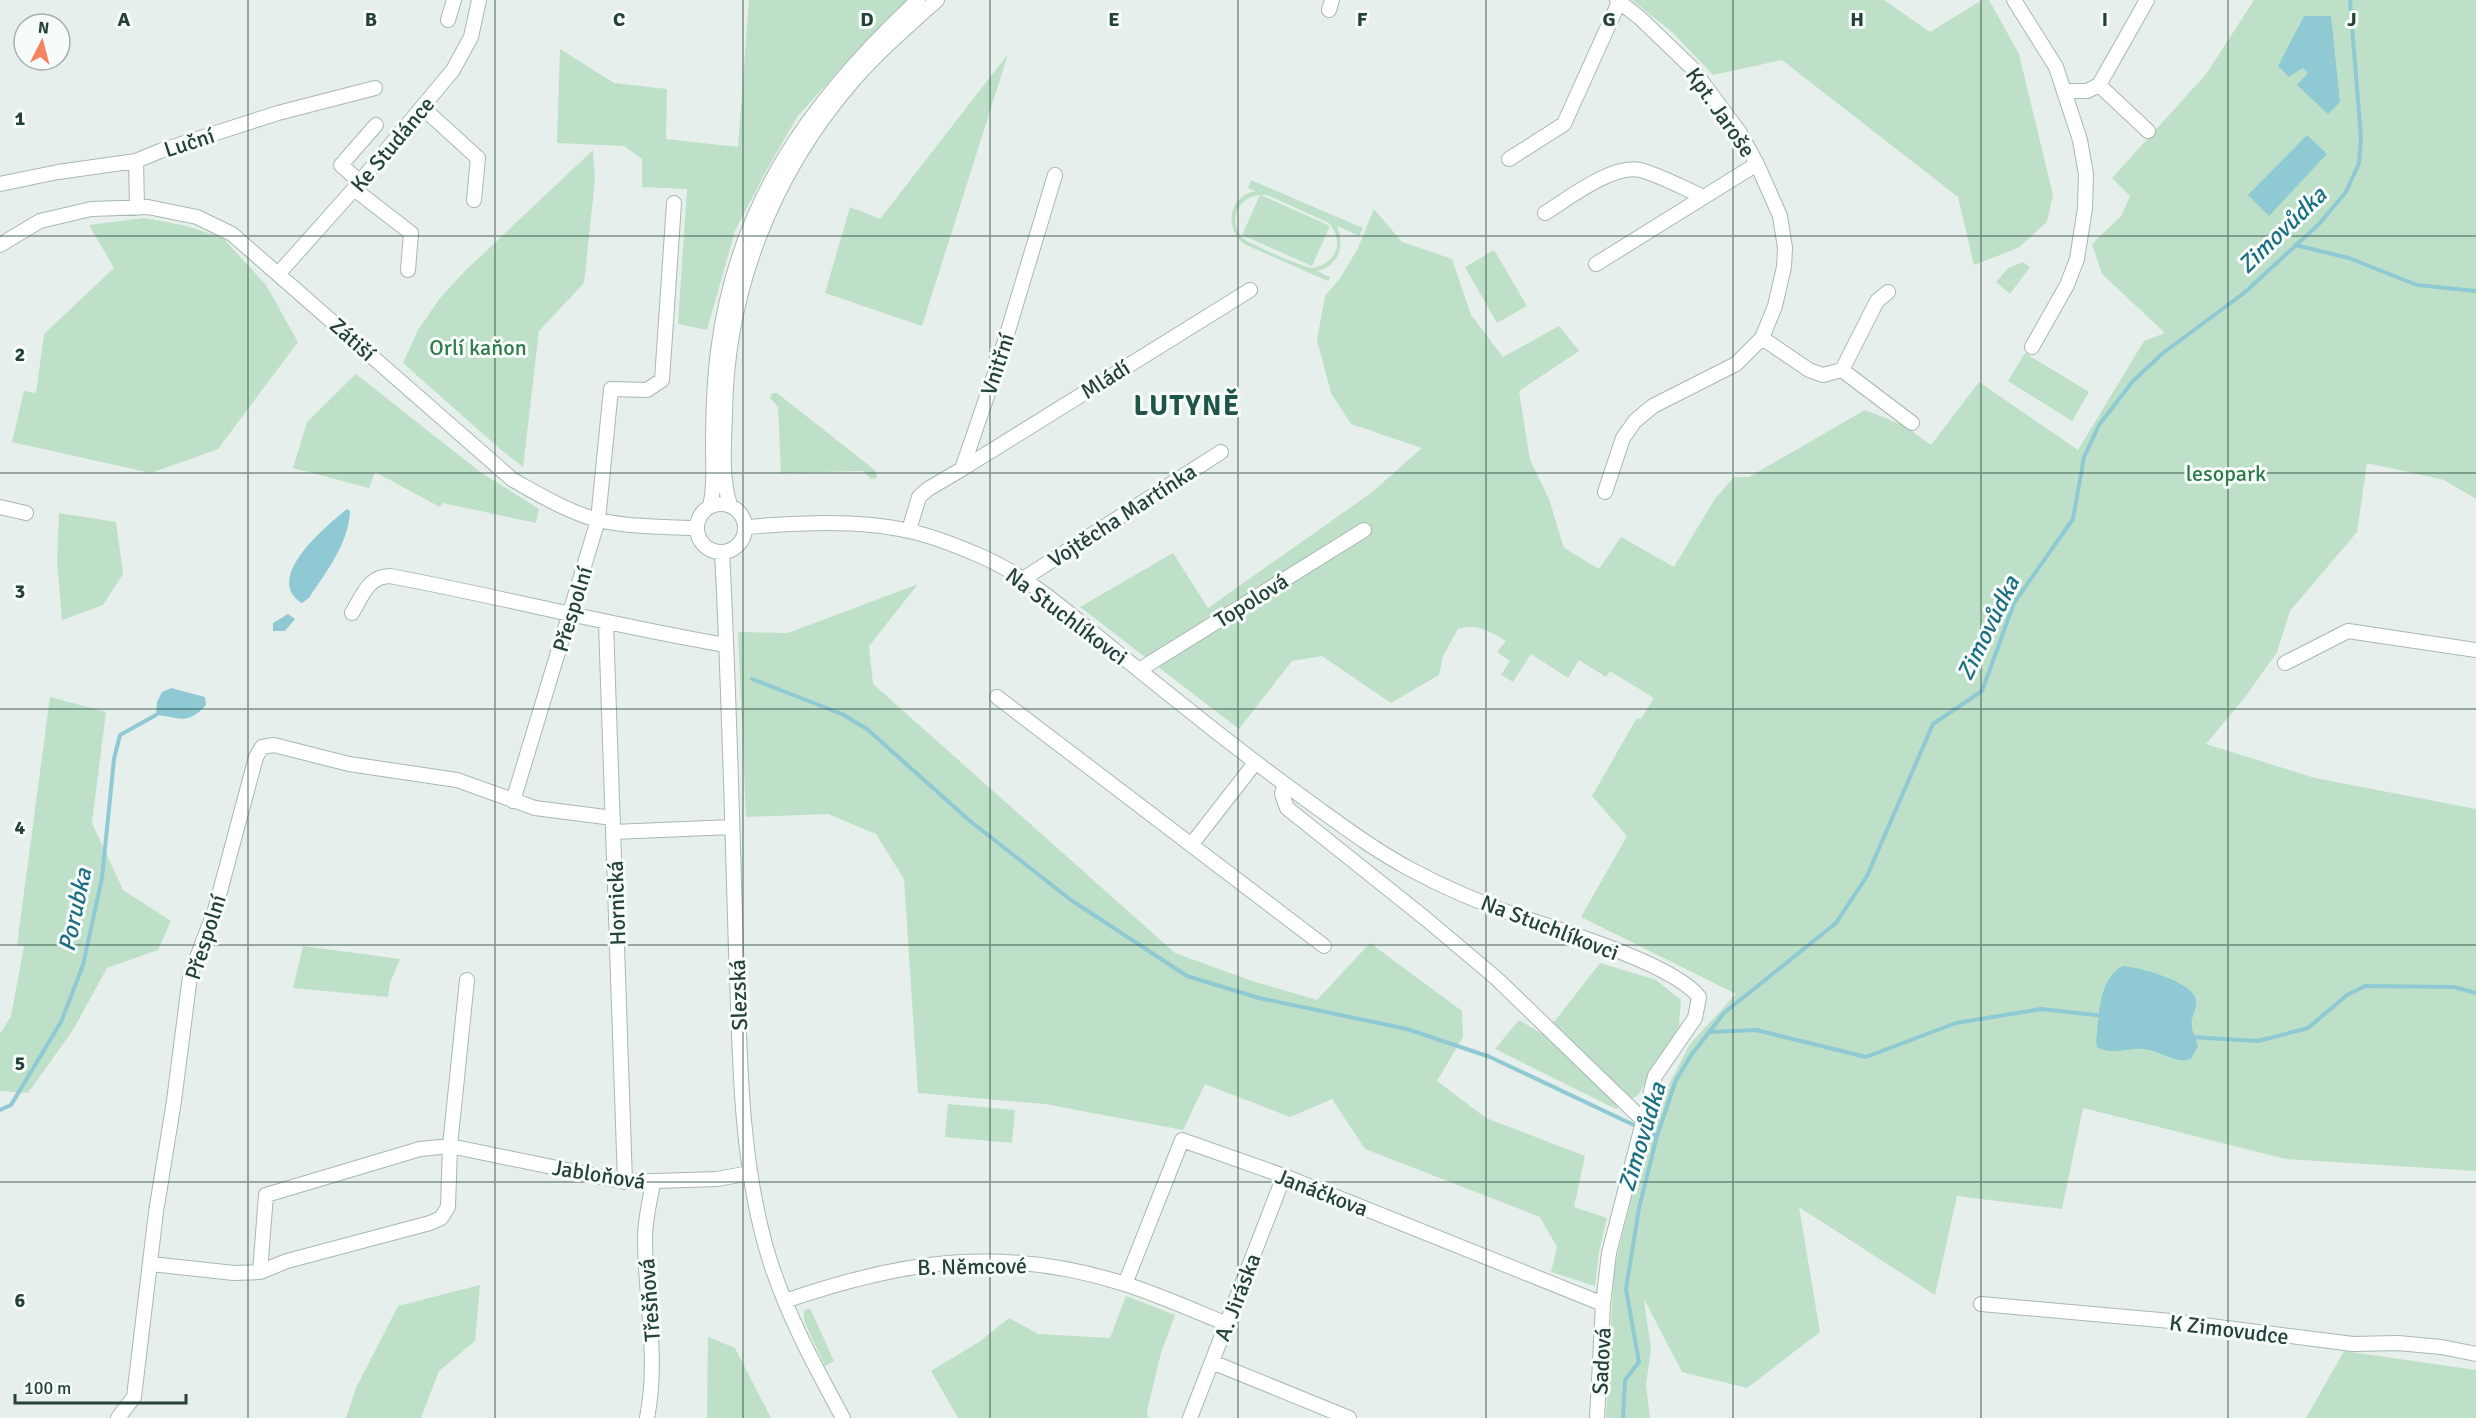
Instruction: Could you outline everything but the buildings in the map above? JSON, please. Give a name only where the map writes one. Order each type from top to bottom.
[{"type":"street","points":[[448,20],[454,0]]},
{"type":"street","name":"Ke Studánce","points":[[279,273],[423,108],[453,70],[471,37],[479,0]]},
{"type":"street","points":[[710,506],[713,493],[714,392],[719,342],[734,273],[753,219],[789,149],[819,105],[874,41],[918,0]]},
{"type":"street","points":[[730,505],[725,482],[724,439],[728,357],[742,286],[767,215],[799,155],[837,100],[880,52],[937,0]]},
{"type":"street","points":[[2014,0],[2056,67],[2080,140],[2086,174],[2082,240],[2072,276],[2032,347]]},
{"type":"street","points":[[2065,91],[2087,91],[2099,85],[2147,0]]},
{"type":"street","points":[[1509,159],[1564,124],[1618,1]]},
{"type":"street","name":"Kpt. Jaroše","points":[[1605,492],[1623,438],[1635,421],[1653,406],[1736,364],[1762,338],[1775,306],[1784,267],[1785,249],[1780,216],[1757,164],[1740,133],[1691,67],[1640,18],[1618,1]]},
{"type":"street","points":[[2099,85],[2148,131]]},
{"type":"street","name":"Luční","points":[[0,184],[58,172],[136,161],[278,113],[375,88]]},
{"type":"street","points":[[423,108],[478,158],[474,200]]},
{"type":"street","points":[[376,125],[341,165],[357,185],[411,232],[408,270]]},
{"type":"street","points":[[136,161],[137,208]]},
{"type":"street","points":[[1596,264],[1757,164]]},
{"type":"street","points":[[1545,213],[1604,177],[1625,170],[1640,170],[1704,196]]},
{"type":"street","name":"Vnitřní","points":[[962,469],[998,364],[1055,175]]},
{"type":"street","name":"Přespolní","points":[[513,801],[598,520],[611,389],[647,390],[662,380],[674,203]]},
{"type":"street","name":"Zátiší","points":[[0,244],[40,221],[90,208],[148,207],[197,217],[232,234],[279,273],[513,480],[557,504],[598,520],[649,526],[696,528]]},
{"type":"street","name":"Mládí","points":[[962,469],[1250,290]]},
{"type":"street","points":[[1762,338],[1809,370],[1823,375],[1842,370],[1877,302],[1888,292]]},
{"type":"street","points":[[1842,370],[1912,423]]},
{"type":"street","name":"Vojtěcha Martínka","points":[[1023,579],[1221,452]]},
{"type":"street","points":[[909,530],[919,497],[962,469]]},
{"type":"street","points":[[730,505],[741,514],[745,527],[744,534],[736,547],[722,552],[707,548],[701,542],[696,528],[701,514],[710,506],[730,505]]},
{"type":"street","points":[[0,507],[26,513]]},
{"type":"street","name":"Na Stuchlíkovci","points":[[745,527],[824,524],[868,525],[909,530],[977,554],[1008,568],[1255,763],[1372,846],[1444,887],[1520,916],[1562,929],[1667,973],[1693,989],[1699,997],[1695,1018],[1655,1076],[1633,1168],[1609,1253],[1604,1304]]},
{"type":"street","name":"Topolová","points":[[1139,670],[1364,530]]},
{"type":"street","name":"Slezská","points":[[722,552],[741,1078],[750,1173],[765,1246],[785,1301],[843,1418]]},
{"type":"street","points":[[352,613],[370,583],[377,578],[390,576],[606,623],[726,645]]},
{"type":"street","name":"Hornická","points":[[606,623],[625,1182]]},
{"type":"street","points":[[2285,663],[2348,631],[2476,650]]},
{"type":"street","points":[[997,697],[1324,946]]},
{"type":"street","name":"Přespolní","points":[[118,1418],[134,1397],[190,976],[215,910],[256,757],[262,747],[274,745],[349,764],[457,780],[535,808],[613,825],[732,827]]},
{"type":"street","points":[[1191,845],[1255,763]]},
{"type":"street","points":[[1284,784],[1282,794],[1287,808],[1496,978],[1643,1120]]},
{"type":"street","points":[[151,1264],[234,1273],[260,1272],[287,1261],[430,1223],[441,1218],[448,1207],[450,1146],[467,980]]},
{"type":"street","name":"Janáčkova","points":[[1125,1284],[1182,1140],[1284,1176],[1604,1304]]},
{"type":"street","name":"Jabloňová","points":[[260,1272],[266,1195],[420,1149],[450,1146],[625,1182],[653,1183],[717,1179],[750,1173]]},
{"type":"street","name":"A. Jiráska","points":[[1190,1418],[1284,1176]]},
{"type":"street","name":"Třešňová","points":[[647,1418],[651,1397],[653,1354],[645,1234],[653,1183]]},
{"type":"street","name":"B. Němcové","points":[[785,1301],[851,1280],[904,1267],[942,1262],[1013,1261],[1074,1271],[1125,1284],[1227,1324]]},
{"type":"street","name":"Sadová","points":[[1597,1418],[1604,1304]]},
{"type":"street","name":"K Zimovudce","points":[[1981,1304],[2171,1321],[2353,1344],[2398,1343],[2440,1347],[2476,1354]]},
{"type":"street","points":[[1212,1362],[1349,1418]]},
{"type":"green space","points":[[749,0],[908,0],[859,48],[797,117],[735,231],[707,330],[678,324],[687,189],[642,187],[642,159],[624,146],[557,143],[560,49],[614,83],[667,89],[666,139],[738,147]]},
{"type":"green space","points":[[1632,0],[1884,0],[1930,32],[1982,0],[1989,0],[2019,54],[2053,195],[2047,222],[2018,248],[1974,265],[1958,197],[1782,60],[1713,75],[1672,32]]},
{"type":"green space","name":"lesopark","points":[[2254,0],[2476,0],[2476,499],[2444,480],[2367,463],[2357,532],[2290,611],[2277,652],[2246,696],[2206,744],[2315,778],[2476,809],[2476,1171],[2286,1159],[2083,1108],[2062,1209],[1957,1196],[1935,1295],[1799,1207],[1820,1332],[1747,1388],[1682,1372],[1644,1299],[1651,1350],[1646,1384],[1650,1418],[1606,1418],[1614,1269],[1651,1119],[1690,1044],[1736,994],[1581,917],[1627,836],[1592,796],[1635,721],[1638,718],[1641,719],[1654,698],[1610,671],[1606,677],[1579,660],[1568,678],[1531,654],[1513,682],[1501,675],[1510,661],[1497,652],[1506,641],[1483,629],[1465,627],[1458,629],[1443,656],[1439,675],[1391,703],[1322,656],[1292,661],[1239,729],[1080,607],[1173,553],[1208,608],[1371,493],[1422,448],[1351,424],[1331,393],[1317,340],[1325,296],[1341,277],[1358,248],[1374,209],[1402,242],[1452,259],[1471,315],[1503,357],[1559,326],[1579,351],[1519,391],[1530,460],[1549,499],[1564,548],[1599,569],[1621,537],[1674,567],[1714,500],[1734,477],[1749,477],[1865,410],[1905,426],[1931,445],[1979,382],[2078,450],[2144,341],[2165,333],[2102,274],[2092,244],[2121,216],[2130,196],[2112,178],[2207,73]]},
{"type":"green space","points":[[1008,54],[922,326],[825,293],[850,207],[880,219]]},
{"type":"green space","name":"Orlí kaňon","points":[[593,150],[595,180],[584,283],[539,331],[523,467],[403,363],[418,330],[440,298],[465,271]]},
{"type":"green space","points":[[1251,180],[1363,228],[1359,236],[1337,226],[1340,241],[1338,254],[1331,265],[1317,271],[1330,277],[1328,281],[1244,244],[1233,229],[1232,213],[1239,199],[1255,191],[1248,188]],"holes":[[[1260,195],[1242,235],[1312,266],[1330,226],[1261,195],[1267,195],[1329,223],[1335,234],[1337,245],[1335,253],[1328,261],[1312,268],[1244,239],[1236,226],[1237,211],[1246,200]]]},
{"type":"green space","points":[[144,218],[187,226],[223,238],[266,285],[298,342],[218,449],[151,473],[12,442],[24,391],[36,393],[44,334],[114,268],[89,225]]},
{"type":"green space","points":[[1494,250],[1527,306],[1497,323],[1465,267]]},
{"type":"green space","points":[[2023,262],[2030,267],[2010,294],[1996,282],[2008,268]]},
{"type":"green space","points":[[2025,353],[2089,392],[2072,421],[2008,381]]},
{"type":"green space","points":[[356,374],[479,471],[539,509],[536,523],[443,503],[440,507],[375,472],[369,488],[293,468],[307,422]]},
{"type":"green space","points":[[772,393],[777,393],[876,471],[877,478],[871,479],[863,471],[781,473],[778,407],[770,398]]},
{"type":"green space","points":[[59,513],[116,522],[123,574],[103,605],[62,620],[57,562]]},
{"type":"green space","points":[[918,584],[869,646],[873,684],[1175,953],[1252,981],[1317,1000],[1370,943],[1462,1011],[1463,1037],[1437,1081],[1486,1118],[1585,1156],[1574,1207],[1607,1218],[1599,1252],[1595,1286],[1551,1272],[1557,1247],[1540,1217],[1365,1149],[1332,1099],[1290,1117],[1205,1084],[1183,1130],[1045,1104],[918,1093],[904,879],[876,834],[828,814],[746,817],[738,632],[788,633]]},
{"type":"green space","points":[[50,697],[106,712],[92,823],[123,890],[171,921],[158,950],[107,968],[73,1030],[28,1093],[0,1091],[0,1034],[11,1016],[24,946],[17,945]]},
{"type":"green space","points":[[303,946],[400,959],[390,983],[388,997],[293,988]]},
{"type":"green space","points":[[1600,963],[1656,980],[1681,1000],[1679,1026],[1638,1095],[1616,1109],[1495,1049],[1519,1020],[1544,1035]]},
{"type":"green space","points":[[948,1104],[1015,1110],[1012,1143],[945,1137]]},
{"type":"green space","points":[[480,1285],[475,1341],[439,1371],[421,1418],[346,1418],[356,1388],[398,1306]]},
{"type":"green space","points":[[1126,1296],[1175,1315],[1161,1353],[1147,1411],[1148,1418],[958,1418],[931,1371],[979,1342],[1009,1318],[1038,1334],[1110,1338]]},
{"type":"green space","points":[[810,1308],[834,1361],[825,1366],[804,1321],[804,1311]]},
{"type":"green space","points":[[708,1337],[735,1348],[771,1418],[707,1418]]},
{"type":"green space","points":[[2344,1351],[2476,1370],[2476,1418],[2306,1418]]},
{"type":"water","points":[[2304,16],[2331,16],[2340,102],[2328,114],[2297,85],[2308,73],[2303,68],[2289,77],[2278,66]]},
{"type":"water","points":[[2307,135],[2327,154],[2269,216],[2248,195]]},
{"type":"water","points":[[347,509],[350,511],[349,523],[341,546],[309,598],[302,603],[292,593],[289,581],[293,567],[325,527]]},
{"type":"water","points":[[288,614],[295,619],[285,631],[273,631],[273,623]]},
{"type":"water","points":[[171,688],[205,697],[206,705],[194,716],[183,719],[156,715],[157,702],[162,692]]},
{"type":"water","points":[[2123,966],[2165,977],[2193,993],[2196,1007],[2192,1026],[2198,1046],[2191,1059],[2179,1060],[2145,1049],[2109,1051],[2097,1047],[2099,1011],[2104,989],[2115,972]]},
{"type":"waterway","name":"Zimovůdka","points":[[1623,1418],[1625,1380],[1639,1362],[1626,1289],[1639,1208],[1657,1136],[1676,1080],[1692,1054],[1724,1013],[1836,923],[1867,876],[1933,724],[1982,691],[2014,603],[2073,519],[2084,457],[2099,425],[2133,381],[2163,353],[2244,293],[2319,224],[2346,192],[2359,163],[2361,139],[2350,0]]},
{"type":"waterway","points":[[2295,245],[2349,258],[2417,285],[2476,291]]},
{"type":"waterway","points":[[752,679],[842,714],[867,729],[970,821],[1071,900],[1187,976],[1259,998],[1407,1029],[1490,1057],[1657,1136]]},
{"type":"waterway","name":"Porubka","points":[[0,1110],[11,1105],[61,1022],[83,965],[102,878],[114,759],[120,735],[156,715]]},
{"type":"waterway","points":[[2191,1037],[2258,1041],[2308,1028],[2347,995],[2365,986],[2454,987],[2476,993]]},
{"type":"waterway","points":[[1709,1032],[1756,1030],[1866,1057],[1956,1023],[2041,1009],[2105,1016]]},
{"type":"district","name":"LUTYNĚ","points":[[1187,405]]}]
